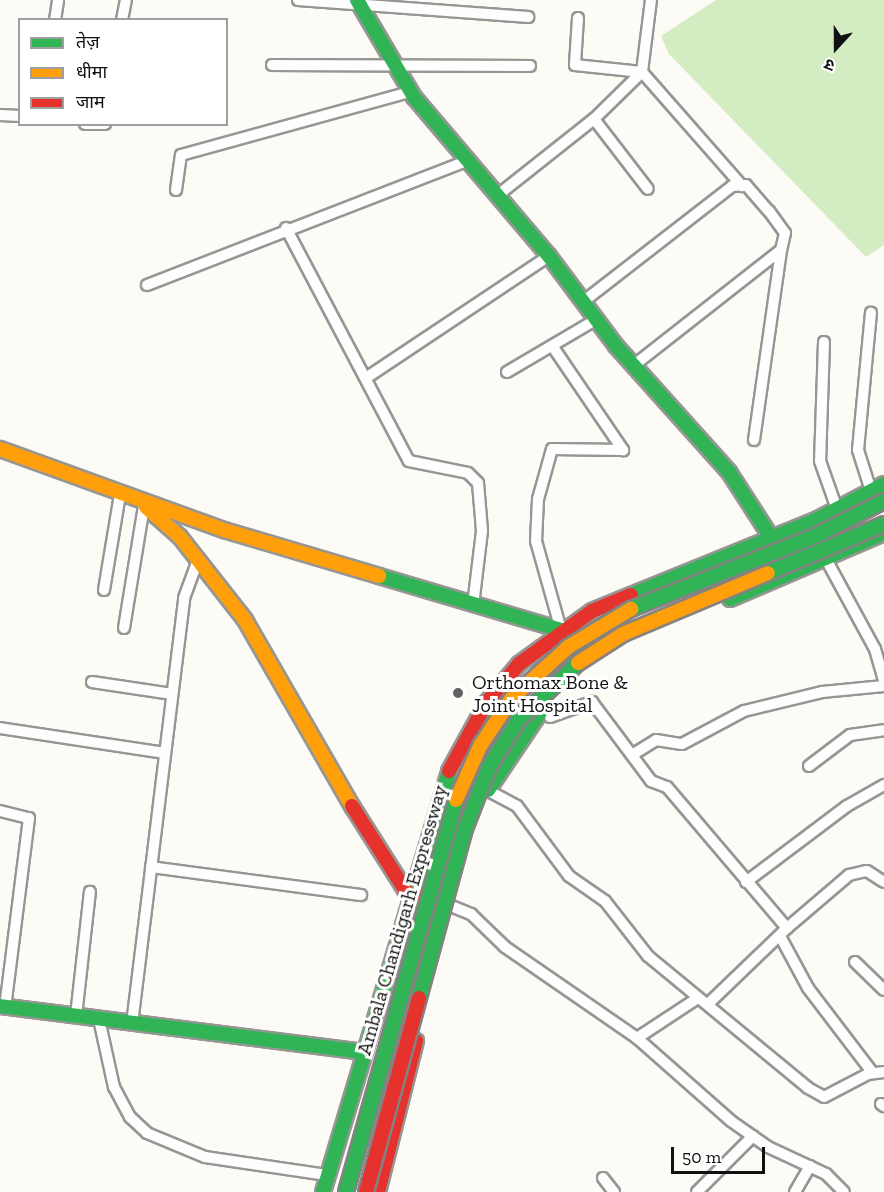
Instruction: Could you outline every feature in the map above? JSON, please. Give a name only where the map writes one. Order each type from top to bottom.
[{"type":"main road","points":[[359,3],[411,92],[549,256],[633,366],[729,472],[771,536],[791,576]]},
{"type":"main road","points":[[0,450],[141,503],[561,630],[591,665]]},
{"type":"main road","points":[[323,1192],[407,893],[443,781],[474,719],[519,664],[561,630],[592,611],[837,509],[884,484]]},
{"type":"main road","name":"Ambala Chandigarh Expressway","points":[[346,1192],[451,812],[480,746],[512,698],[568,647],[622,613],[815,536],[884,501]]},
{"type":"main road","points":[[141,503],[198,560],[246,620],[407,893],[451,906]]},
{"type":"main road","name":"Ambala Chandigarh Expressway","points":[[366,1192],[473,803],[519,719],[578,663],[623,634],[884,524]]},
{"type":"main road","points":[[378,1192],[421,1015],[451,906],[487,790],[529,723],[591,665],[636,637],[827,561],[884,533]]},
{"type":"main road","points":[[376,1002],[421,1015]]},
{"type":"main road","points":[[2,1006],[363,1052]]},
{"type":"street","points":[[55,18],[58,0]]},
{"type":"street","points":[[122,18],[126,0]]},
{"type":"street","points":[[298,0],[528,17]]},
{"type":"street","points":[[498,195],[594,119],[642,72],[651,0]]},
{"type":"street","points":[[578,18],[575,65],[642,72],[785,233],[754,440]]},
{"type":"street","points":[[272,65],[392,62],[530,66]]},
{"type":"street","points":[[176,190],[181,155],[411,92]]},
{"type":"street","points":[[0,115],[18,116]]},
{"type":"street","points":[[594,119],[648,189]]},
{"type":"street","points":[[147,285],[286,228],[468,160]]},
{"type":"street","points":[[584,301],[732,186],[742,186]]},
{"type":"street","points":[[286,228],[409,461],[468,473],[478,483],[482,531],[473,604]]},
{"type":"street","points":[[633,366],[782,250]]},
{"type":"street","points":[[366,378],[549,256]]},
{"type":"street","points":[[871,313],[858,450],[871,491]]},
{"type":"street","points":[[507,372],[597,319]]},
{"type":"street","points":[[824,342],[820,461],[837,509]]},
{"type":"street","points":[[553,347],[623,450],[552,449],[538,499],[536,541],[561,630]]},
{"type":"street","points":[[104,590],[120,494]]},
{"type":"street","points":[[124,628],[141,503]]},
{"type":"street","points":[[132,1024],[184,598],[198,560]]},
{"type":"street","points":[[827,561],[875,649],[884,681]]},
{"type":"street","points":[[92,682],[172,694]]},
{"type":"street","points":[[632,755],[656,740],[682,744],[744,711],[822,692],[884,686]]},
{"type":"street","points":[[550,717],[592,702],[651,781],[667,787],[746,882],[784,932],[808,988],[872,1072]]},
{"type":"street","points":[[0,728],[165,753]]},
{"type":"street","points":[[809,766],[850,735],[884,730]]},
{"type":"street","points":[[746,882],[847,806],[884,785]]},
{"type":"street","points":[[487,790],[517,806],[569,876],[605,901],[627,935],[698,998],[710,1002],[756,1047],[824,1097],[872,1072],[884,1072]]},
{"type":"street","points":[[0,811],[29,818],[2,1006]]},
{"type":"street","points":[[151,867],[361,895]]},
{"type":"street","points":[[710,1002],[849,875],[867,871],[884,882]]},
{"type":"street","points":[[76,1016],[90,892]]},
{"type":"street","points":[[451,906],[471,914],[505,947],[637,1038],[753,1136],[810,1166],[844,1192]]},
{"type":"street","points":[[855,962],[884,990]]},
{"type":"street","points":[[637,1038],[698,998]]},
{"type":"street","points":[[99,1019],[114,1087],[130,1117],[147,1133],[204,1157],[327,1175]]},
{"type":"street","points":[[698,1192],[753,1136]]},
{"type":"street","points":[[795,1192],[810,1166]]},
{"type":"street","points":[[603,1178],[614,1192]]},
{"type":"green space","points":[[716,0],[884,0],[884,245],[866,257],[669,54],[661,36]]},
{"type":"traffic: fast","points":[[357,0],[414,97],[549,256],[616,346],[729,472],[776,545]]},
{"type":"traffic: fast","points":[[631,595],[818,519],[884,484]]},
{"type":"traffic: fast","points":[[631,609],[815,536],[884,501]]},
{"type":"traffic: fast","points":[[768,573],[884,524]]},
{"type":"traffic: fast","points":[[730,599],[884,533]]},
{"type":"traffic: fast","points":[[379,576],[561,630],[581,653]]},
{"type":"traffic: fast","points":[[419,998],[465,829],[489,767],[519,719],[578,663]]},
{"type":"traffic: fast","points":[[488,790],[541,711]]},
{"type":"traffic: fast","points":[[323,1192],[449,771]]},
{"type":"traffic: fast","points":[[346,1192],[456,800]]},
{"type":"traffic: fast","points":[[0,1006],[363,1052]]},
{"type":"traffic: slow","points":[[0,449],[224,530],[379,576]]},
{"type":"traffic: slow","points":[[146,507],[180,537],[245,620],[352,806]]},
{"type":"traffic: slow","points":[[578,663],[623,634],[768,573]]},
{"type":"traffic: slow","points":[[456,800],[480,746],[512,698],[568,647],[631,609]]},
{"type":"traffic: jam","points":[[449,771],[487,702],[519,664],[592,611],[631,595]]},
{"type":"traffic: jam","points":[[352,806],[407,893],[439,902]]},
{"type":"traffic: jam","points":[[366,1192],[419,998]]},
{"type":"traffic: jam","points":[[378,1192],[416,1041]]},
{"type":"place","name":"Orthomax Bone & Joint Hospital","points":[[458,693]]}]
